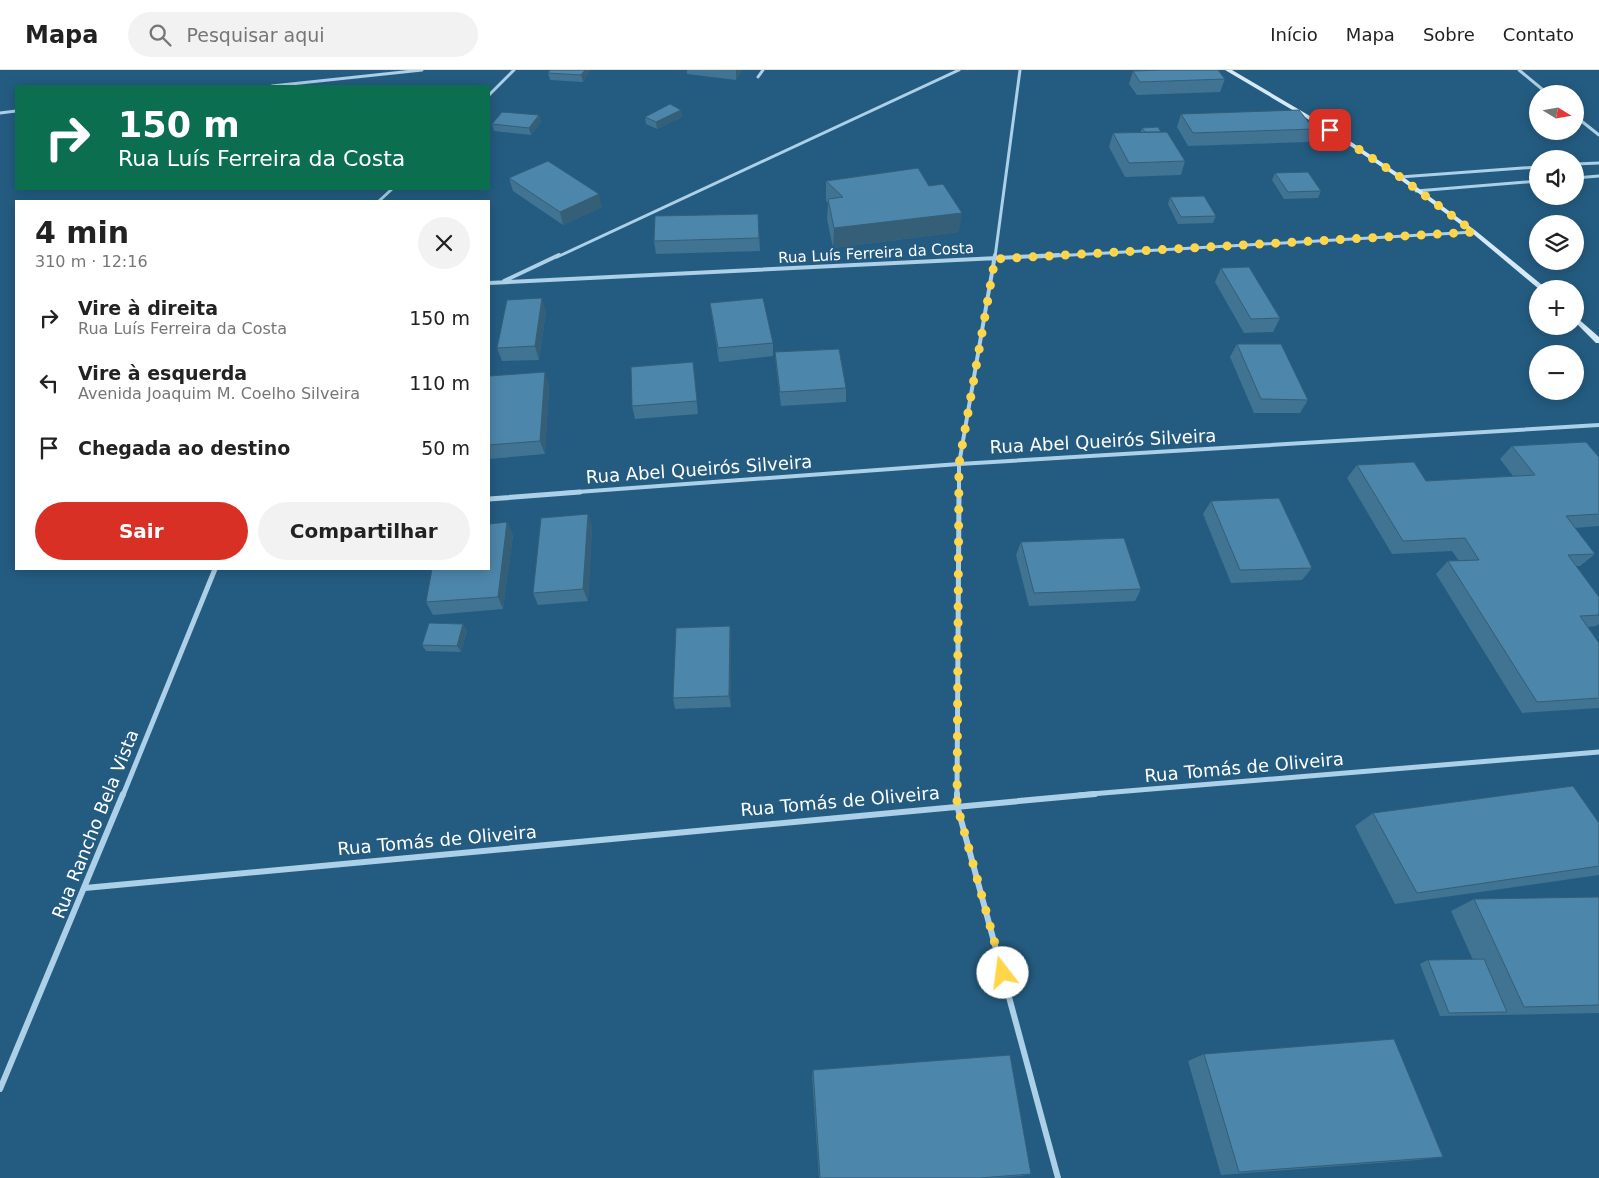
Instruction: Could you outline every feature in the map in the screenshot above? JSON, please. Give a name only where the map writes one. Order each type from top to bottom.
[{"type":"main road","points":[[1228,70],[1330,130],[1400,177],[1416,191],[1474,232],[1533,280]]},
{"type":"main road","points":[[1584,327],[1599,341]]},
{"type":"street","points":[[281,85],[422,70]]},
{"type":"street","points":[[490,94],[514,70]]},
{"type":"street","points":[[758,78],[763,70]]},
{"type":"street","points":[[500,283],[959,70]]},
{"type":"street","points":[[1020,70],[995,259],[959,464],[957,805],[1058,1178]]},
{"type":"street","points":[[1518,70],[1537,85]]},
{"type":"street","points":[[0,113],[15,112]]},
{"type":"street","points":[[1584,123],[1599,135]]},
{"type":"street","points":[[1584,164],[1599,163]]},
{"type":"street","points":[[1400,177],[1529,168]]},
{"type":"street","points":[[1584,177],[1599,176]]},
{"type":"street","points":[[1416,191],[1529,182]]},
{"type":"street","points":[[380,200],[391,190]]},
{"type":"street","name":"Rua Luís Ferreira da Costa","points":[[490,283],[995,259],[1474,232]]},
{"type":"street","name":"Rua Abel Queirós Silveira","points":[[490,499],[959,464],[1599,425]]},
{"type":"street","name":"Rua Rancho Bela Vista","points":[[0,1089],[85,888],[215,570]]},
{"type":"street","name":"Rua Tomás de Oliveira","points":[[85,888],[957,805],[1599,752]]},
{"type":"building","points":[[550,70],[585,70],[581,75],[548,73]]},
{"type":"building","points":[[1218,70],[1225,79],[1140,82],[1133,71]]},
{"type":"building","points":[[670,104],[681,110],[656,122],[645,117]]},
{"type":"building","points":[[1299,110],[1314,129],[1193,133],[1181,114]]},
{"type":"building","points":[[502,112],[539,115],[529,128],[492,124]]},
{"type":"building","points":[[1158,127],[1161,132],[1145,132],[1142,128]]},
{"type":"building","points":[[1167,132],[1185,161],[1129,163],[1113,133]]},
{"type":"building","points":[[548,161],[599,194],[560,212],[509,178]]},
{"type":"building","points":[[918,168],[929,186],[943,184],[962,213],[834,228],[828,199],[843,197],[826,181]]},
{"type":"building","points":[[1308,172],[1321,191],[1288,192],[1275,173]]},
{"type":"building","points":[[1204,196],[1216,216],[1181,217],[1170,197]]},
{"type":"building","points":[[758,214],[759,238],[654,241],[655,216]]},
{"type":"building","points":[[1249,267],[1280,318],[1251,319],[1221,268]]},
{"type":"building","points":[[542,298],[535,346],[497,348],[507,300]]},
{"type":"building","points":[[763,298],[773,343],[718,348],[710,303]]},
{"type":"building","points":[[1237,344],[1281,344],[1308,400],[1261,399]]},
{"type":"building","points":[[839,349],[846,388],[780,392],[775,352]]},
{"type":"building","points":[[693,362],[697,401],[632,406],[631,367]]},
{"type":"building","points":[[545,372],[540,441],[490,445],[490,376]]},
{"type":"building","points":[[1586,442],[1599,457],[1599,514],[1566,516],[1595,554],[1568,555],[1599,597],[1599,615],[1580,616],[1599,643],[1599,698],[1537,702],[1448,561],[1479,560],[1465,538],[1403,541],[1357,465],[1414,462],[1426,481],[1535,475],[1512,446]]},
{"type":"building","points":[[1279,498],[1312,568],[1240,570],[1211,501]]},
{"type":"building","points":[[588,514],[583,589],[533,593],[541,518]]},
{"type":"building","points":[[507,522],[498,597],[426,602],[432,570],[490,570],[490,524]]},
{"type":"building","points":[[1124,538],[1141,589],[1034,593],[1021,542]]},
{"type":"building","points":[[429,623],[463,624],[457,646],[422,645]]},
{"type":"building","points":[[730,626],[729,696],[673,698],[676,628]]},
{"type":"building","points":[[1573,786],[1599,823],[1599,866],[1417,893],[1373,813]]},
{"type":"building","points":[[1599,897],[1599,1005],[1524,1007],[1474,899]]},
{"type":"building","points":[[1484,959],[1507,1012],[1449,1013],[1428,960]]},
{"type":"building","points":[[1394,1039],[1443,1157],[1239,1172],[1204,1054]]},
{"type":"building","points":[[1010,1055],[1031,1174],[979,1178],[820,1178],[813,1070]]},
{"type":"route","points":[[1003,973],[957,805],[959,464],[995,259],[1474,232],[1416,191],[1400,177],[1330,130]]}]
